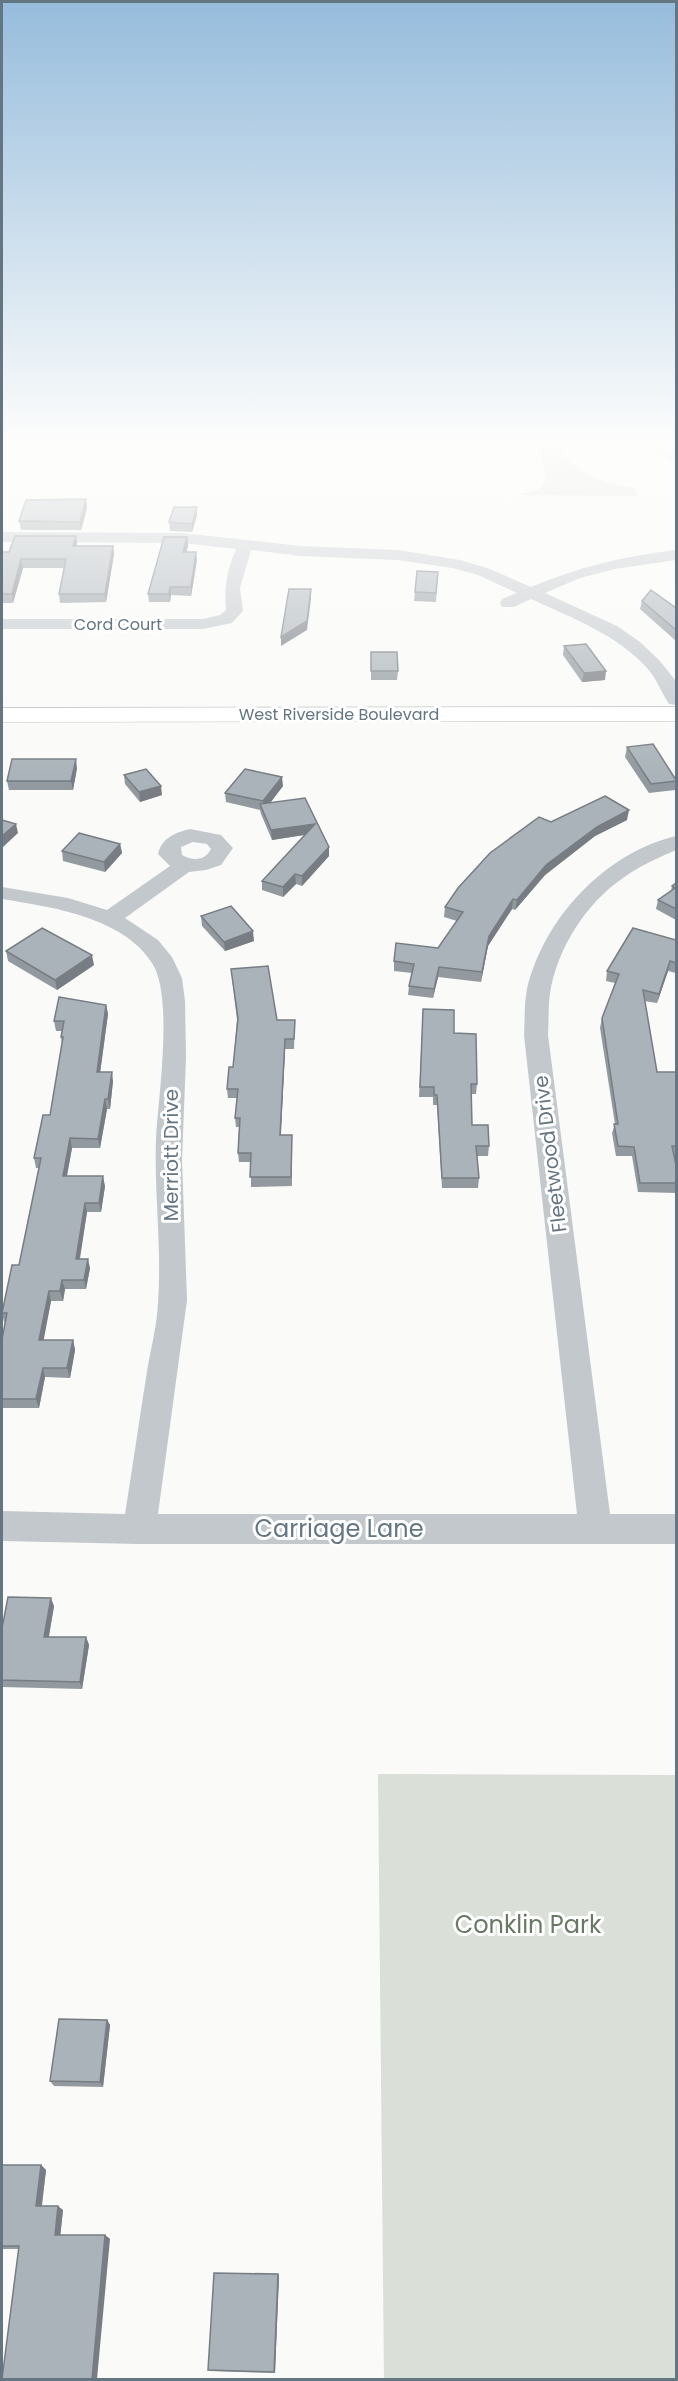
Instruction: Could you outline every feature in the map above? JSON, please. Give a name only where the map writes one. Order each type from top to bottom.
[{"type":"main road","name":"West Riverside Boulevard","points":[[2,715],[676,714]]},
{"type":"street","name":"Cord Court","points":[[2,624],[203,624],[218,622],[235,611],[232,588],[242,554]]},
{"type":"street","points":[[376,554],[431,559],[484,572],[611,630],[634,646],[653,664],[667,681],[676,700]]},
{"type":"street","points":[[508,603],[574,575],[604,567],[676,555]]},
{"type":"street","name":"Fleetwood Drive","points":[[595,1528],[536,1035],[539,989],[550,957],[564,929],[586,901],[613,875],[645,856],[676,842]]},
{"type":"street","points":[[109,919],[185,865]]},
{"type":"street","name":"Merriott Drive","points":[[2,893],[54,901],[109,919],[135,933],[164,962],[171,978],[174,1012],[169,1158],[173,1302],[139,1529]]},
{"type":"street","name":"Carriage Lane","points":[[2,1526],[139,1529],[676,1529]]},
{"type":"green space","name":"Conklin Park","points":[[378,1774],[676,1775],[676,2379],[384,2379]]},
{"type":"building","points":[[2,554],[112,554],[105,594],[59,594],[66,559],[21,559],[12,594],[2,594]]},
{"type":"building","points":[[159,554],[196,554],[191,587],[170,587],[169,594],[148,594]]},
{"type":"building","points":[[417,571],[438,572],[436,593],[415,592]]},
{"type":"building","points":[[289,589],[311,589],[307,621],[281,637]]},
{"type":"building","points":[[651,590],[676,608],[676,630],[642,601]]},
{"type":"building","points":[[586,644],[606,671],[584,673],[564,646]]},
{"type":"building","points":[[371,652],[397,652],[398,671],[371,671]]},
{"type":"building","points":[[653,744],[676,781],[651,784],[627,747]]},
{"type":"building","points":[[12,759],[76,759],[71,781],[7,781]]},
{"type":"building","points":[[146,769],[161,786],[139,792],[124,775]]},
{"type":"building","points":[[245,769],[282,777],[263,801],[225,793]]},
{"type":"building","points":[[605,796],[629,810],[597,827],[546,865],[517,900],[513,899],[489,936],[482,972],[439,967],[434,989],[409,986],[414,964],[394,961],[396,943],[438,948],[463,912],[445,907],[458,888],[490,853],[539,817],[551,822]]},
{"type":"building","points":[[305,798],[329,847],[302,876],[295,874],[283,887],[262,881],[315,824],[271,830],[260,804]]},
{"type":"building","points":[[2,820],[16,824],[2,836]]},
{"type":"building","points":[[79,833],[120,844],[104,862],[62,851]]},
{"type":"building","points":[[676,883],[676,909],[658,900],[675,888],[672,886]]},
{"type":"building","points":[[231,906],[253,931],[224,942],[201,916]]},
{"type":"building","points":[[42,928],[92,955],[55,980],[6,951]]},
{"type":"building","points":[[633,928],[676,940],[676,963],[670,961],[659,994],[643,990],[657,1072],[676,1072],[676,1146],[672,1146],[676,1165],[676,1183],[640,1183],[634,1147],[618,1146],[614,1124],[618,1124],[602,1018],[619,974],[607,971]]},
{"type":"building","points":[[268,966],[277,1020],[295,1020],[294,1039],[285,1039],[280,1135],[292,1135],[291,1177],[250,1177],[251,1153],[238,1153],[240,1118],[235,1118],[238,1089],[227,1089],[229,1067],[233,1067],[238,1018],[231,969]]},
{"type":"building","points":[[59,997],[106,1005],[97,1072],[112,1072],[98,1139],[70,1138],[63,1176],[103,1176],[99,1203],[85,1203],[76,1259],[88,1259],[84,1280],[62,1280],[60,1291],[49,1291],[39,1340],[73,1340],[67,1368],[43,1368],[36,1399],[2,1399],[2,1339],[7,1313],[2,1313],[12,1265],[19,1265],[41,1158],[34,1158],[43,1115],[50,1115],[63,1037],[61,1037],[64,1021],[54,1021]]},
{"type":"building","points":[[423,1009],[454,1010],[454,1033],[476,1034],[477,1084],[471,1084],[472,1125],[488,1125],[489,1146],[476,1146],[479,1178],[442,1178],[437,1095],[434,1095],[434,1087],[420,1087]]},
{"type":"building","points":[[8,1597],[51,1598],[44,1637],[86,1637],[80,1682],[2,1680],[2,1628]]},
{"type":"building","points":[[59,2019],[107,2020],[100,2082],[50,2081]]},
{"type":"building","points":[[2,2165],[41,2165],[36,2206],[58,2206],[55,2235],[105,2235],[92,2379],[2,2379],[19,2246],[2,2246]]},
{"type":"building","points":[[214,2273],[278,2274],[274,2372],[208,2370]]}]
